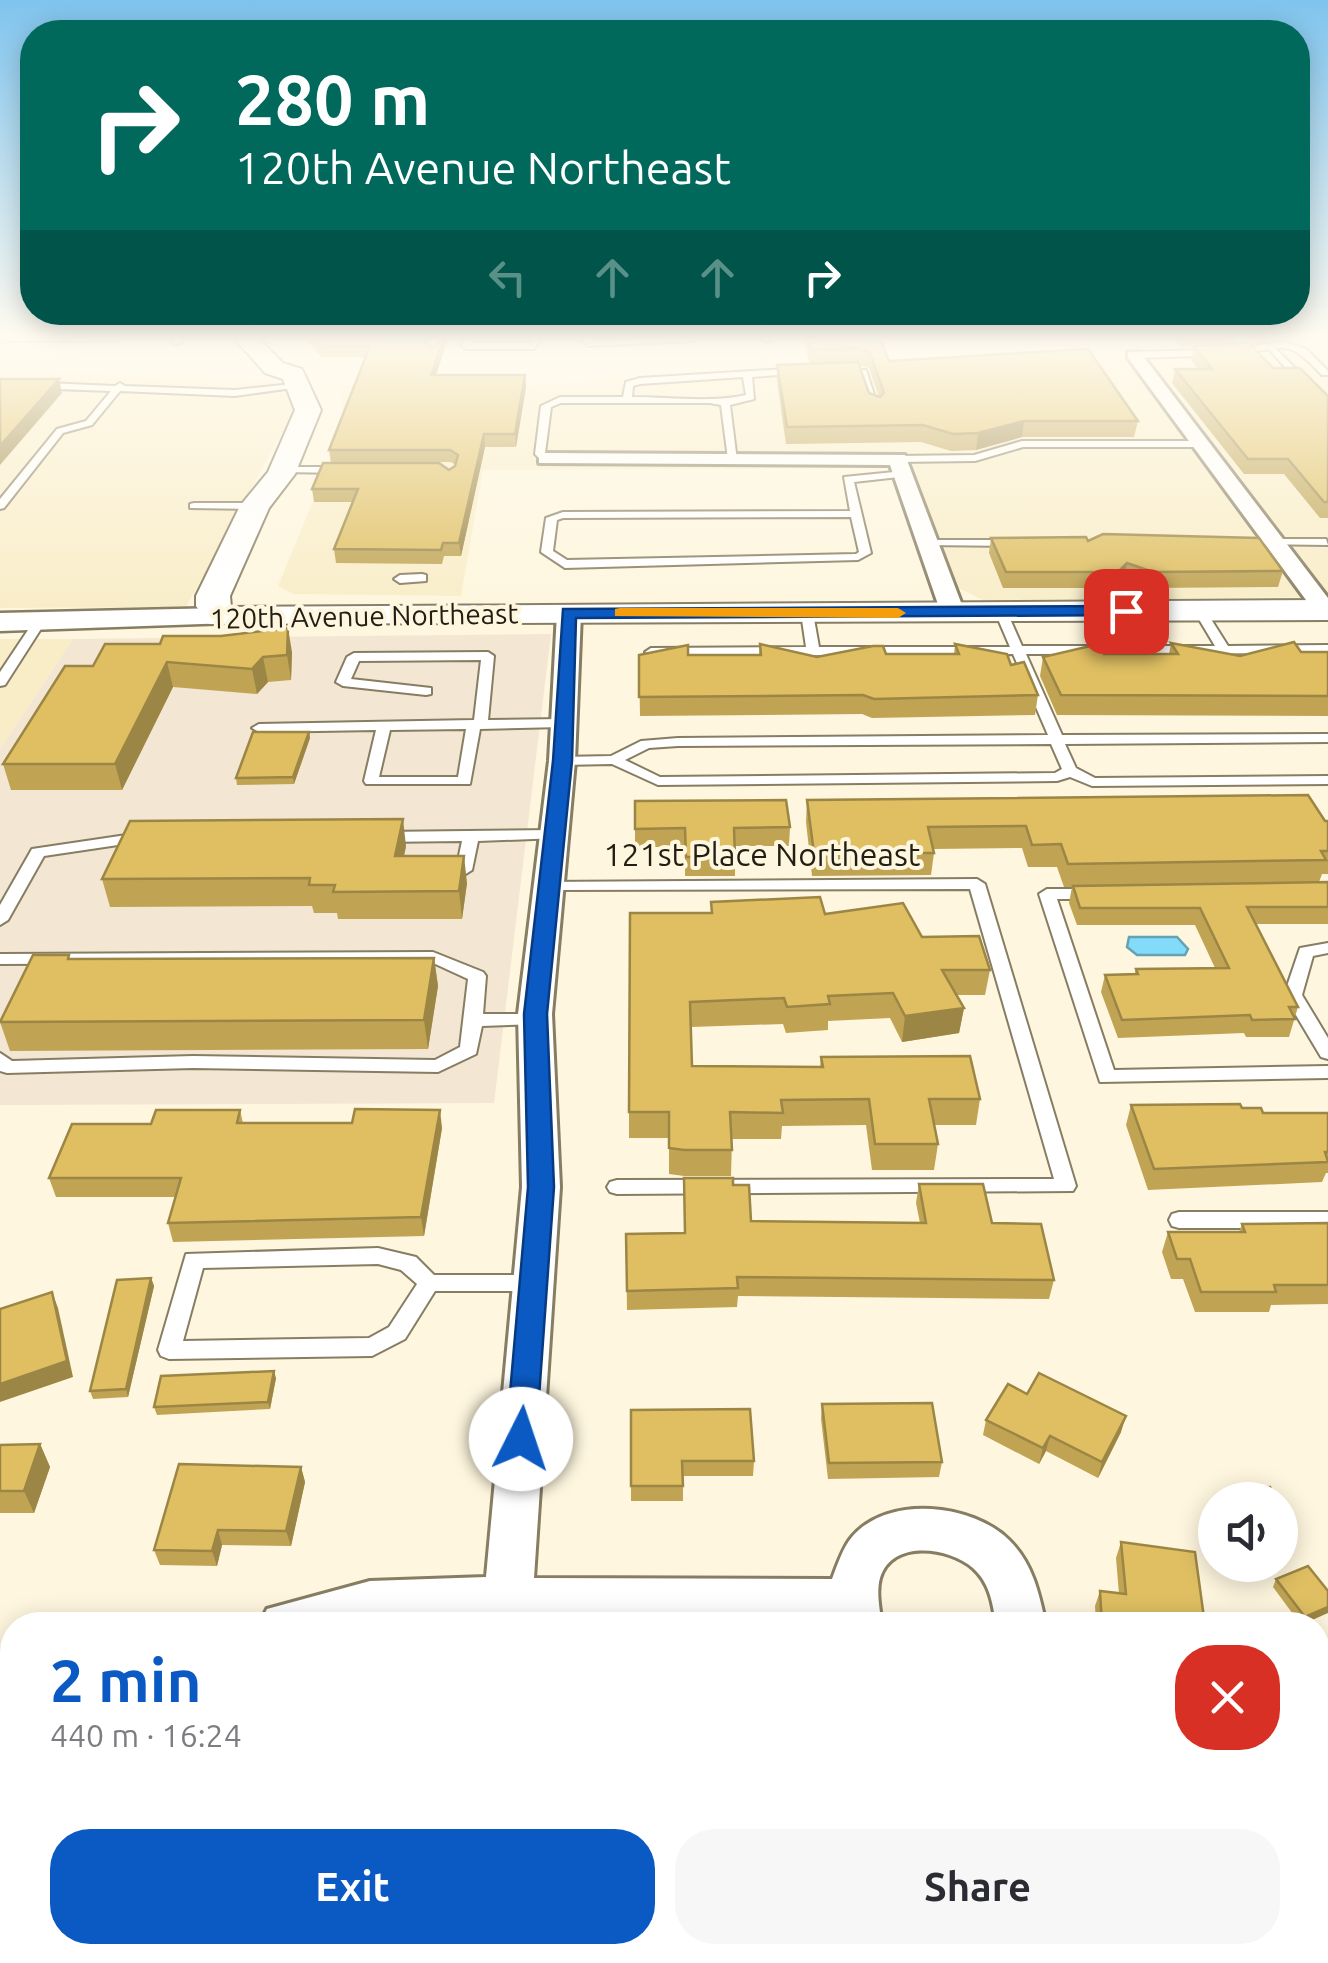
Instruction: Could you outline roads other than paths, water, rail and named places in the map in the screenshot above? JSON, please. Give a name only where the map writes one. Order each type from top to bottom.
[{"type":"main road","points":[[282,472],[288,492],[243,594],[221,617],[212,606],[213,596],[255,506],[282,472],[303,430]]},
{"type":"main road","name":"120th Avenue Northeast","points":[[221,617],[1326,610]]},
{"type":"street","points":[[1188,430],[1326,610]]},
{"type":"street","points":[[546,460],[733,459],[901,466],[953,612]]},
{"type":"street","points":[[337,1612],[370,1604],[507,1612],[541,1187],[535,1020],[562,761],[568,613]]},
{"type":"street","name":"120th Avenue Northeast","points":[[0,622],[221,617]]},
{"type":"street","points":[[854,1612],[854,1576],[866,1554],[897,1533],[936,1528],[962,1535],[987,1550],[1007,1570],[1018,1596],[1019,1612]]},
{"type":"lane","points":[[0,506],[60,431],[65,430]]},
{"type":"lane","points":[[543,430],[540,454],[546,460]]},
{"type":"lane","points":[[729,430],[733,459]]},
{"type":"lane","points":[[854,514],[562,515],[552,518],[548,552],[566,564],[858,557],[865,553],[848,479],[901,466],[975,458],[1022,444],[1198,444]]},
{"type":"lane","points":[[282,472],[353,470],[351,476]]},
{"type":"lane","points":[[194,506],[255,506]]},
{"type":"lane","points":[[1244,542],[1326,542]]},
{"type":"lane","points":[[929,543],[1034,543]]},
{"type":"lane","points":[[400,579],[422,578]]},
{"type":"lane","points":[[1200,611],[1222,648]]},
{"type":"lane","points":[[1001,612],[1070,771],[1092,782],[1328,780]]},
{"type":"lane","points":[[806,613],[814,651]]},
{"type":"lane","points":[[0,682],[40,622]]},
{"type":"lane","points":[[651,652],[1328,649]]},
{"type":"lane","points":[[384,726],[371,782],[465,780],[488,656],[354,657],[343,682],[426,691]]},
{"type":"lane","points":[[259,728],[563,723]]},
{"type":"lane","points":[[562,761],[614,760],[646,744],[678,742],[1328,738]]},
{"type":"lane","points":[[614,760],[658,781],[1057,776],[1070,771]]},
{"type":"lane","points":[[464,870],[471,836]]},
{"type":"lane","points":[[357,837],[554,836]]},
{"type":"lane","points":[[0,920],[38,852],[160,838]]},
{"type":"lane","name":"121st Place Northeast","points":[[548,886],[978,884],[1066,1186],[617,1187]]},
{"type":"lane","points":[[1122,894],[1047,894],[1107,1077],[1328,1072]]},
{"type":"lane","points":[[1328,948],[1306,952],[1293,994],[1328,1052]]},
{"type":"lane","points":[[0,959],[433,958],[477,976],[469,1050],[438,1066],[193,1062],[7,1066],[0,1059]]},
{"type":"lane","points":[[474,1020],[535,1020]]},
{"type":"lane","points":[[1178,1220],[1328,1220]]},
{"type":"lane","points":[[429,1284],[398,1332],[372,1346],[169,1350],[194,1260],[378,1256],[408,1264],[429,1284],[533,1284]]},
{"type":"water","points":[[1129,937],[1177,937],[1188,949],[1185,955],[1137,955],[1127,947]]}]
